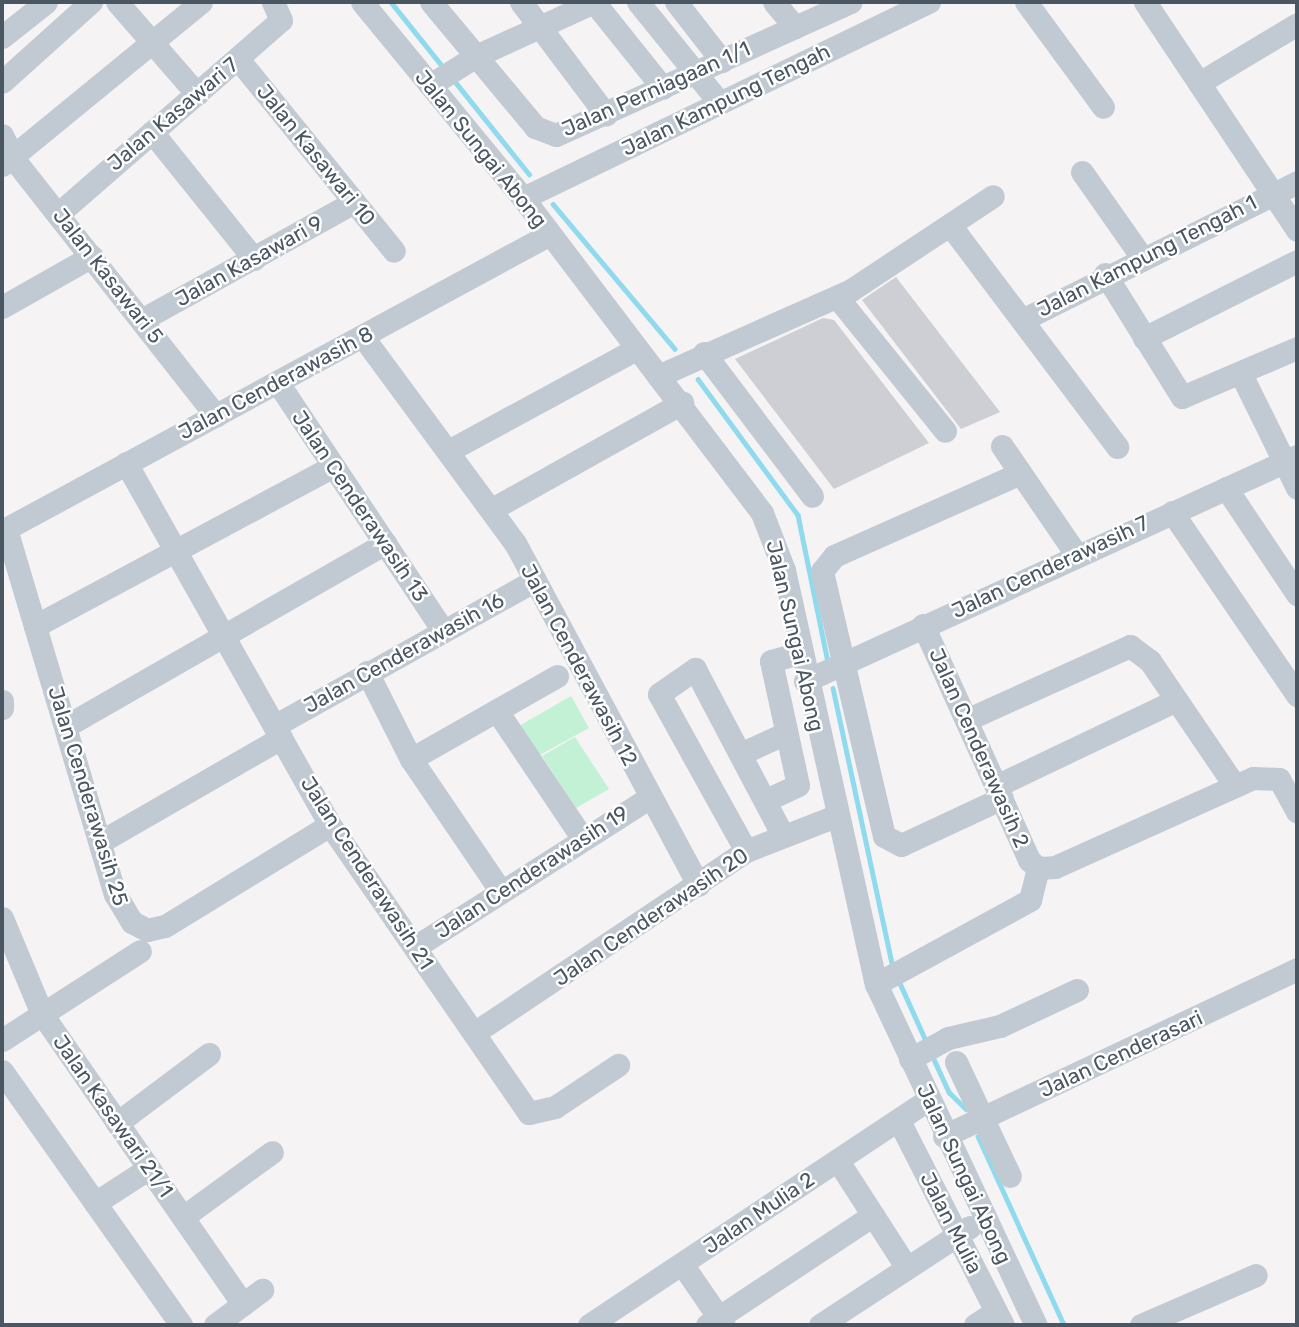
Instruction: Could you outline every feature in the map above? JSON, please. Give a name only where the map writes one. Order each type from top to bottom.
[{"type":"street","points":[[2,37],[46,2]]},
{"type":"street","points":[[6,67],[91,2]]},
{"type":"street","points":[[117,2],[197,94]]},
{"type":"street","points":[[7,162],[201,2]]},
{"type":"street","name":"Jalan Sungai Abong","points":[[362,2],[452,70],[523,198],[636,349],[682,403],[775,539],[836,816],[893,975],[926,1050],[928,1100],[1036,1325]]},
{"type":"street","name":"Jalan Perniagaan 1/1","points":[[431,2],[452,70],[545,135],[606,115],[850,2]]},
{"type":"street","points":[[521,2],[606,115]]},
{"type":"street","points":[[452,70],[594,2],[663,88]]},
{"type":"street","points":[[638,2],[719,102]]},
{"type":"street","points":[[676,2],[722,61]]},
{"type":"street","points":[[775,2],[794,27]]},
{"type":"street","points":[[859,2],[874,28]]},
{"type":"street","name":"Jalan Kampung Tengah","points":[[523,198],[929,2]]},
{"type":"street","points":[[1026,2],[1103,107]]},
{"type":"street","points":[[1145,2],[1297,230]]},
{"type":"street","name":"Jalan Kasawari 7","points":[[59,213],[238,59],[278,7]]},
{"type":"street","points":[[1199,83],[1297,23]]},
{"type":"street","name":"Jalan Kasawari 10","points":[[238,59],[394,251]]},
{"type":"street","points":[[152,132],[254,259]]},
{"type":"street","name":"Jalan Kasawari 5","points":[[2,135],[7,162],[59,213],[216,416]]},
{"type":"street","points":[[1082,172],[1140,256]]},
{"type":"street","name":"Jalan Kampung Tengah 1","points":[[1022,320],[1140,256],[1297,181]]},
{"type":"street","points":[[658,376],[704,353],[837,296],[993,196]]},
{"type":"street","name":"Jalan Kasawari 9","points":[[143,319],[354,202]]},
{"type":"street","points":[[950,225],[1117,447]]},
{"type":"street","name":"Jalan Cenderawasih 8","points":[[4,530],[550,234]]},
{"type":"street","points":[[2,307],[92,256]]},
{"type":"street","points":[[1144,338],[1297,261]]},
{"type":"street","points":[[1105,274],[1178,395],[1188,398],[1297,348]]},
{"type":"street","points":[[837,296],[945,431]]},
{"type":"street","name":"Jalan Cenderawasih 12","points":[[363,337],[492,509],[535,580],[698,885]]},
{"type":"street","points":[[450,450],[636,349]]},
{"type":"street","points":[[704,353],[812,495]]},
{"type":"street","points":[[1241,374],[1290,460],[1297,488]]},
{"type":"street","name":"Jalan Cenderawasih 13","points":[[278,383],[442,629]]},
{"type":"street","points":[[492,509],[682,403]]},
{"type":"street","points":[[1002,446],[1076,554]]},
{"type":"street","name":"Jalan Cenderawasih 7","points":[[805,681],[1076,554],[1290,460]]},
{"type":"street","name":"Jalan Cenderawasih 21","points":[[126,463],[330,825],[529,1113],[555,1107],[618,1065]]},
{"type":"street","points":[[36,626],[333,466]]},
{"type":"street","points":[[1020,473],[826,563],[823,580],[884,836],[901,845],[1176,700]]},
{"type":"street","points":[[1226,488],[1297,594]]},
{"type":"street","points":[[1172,512],[1297,695]]},
{"type":"street","name":"Jalan Cenderawasih 25","points":[[4,530],[125,915],[154,930],[330,825]]},
{"type":"street","points":[[66,726],[384,543]]},
{"type":"street","name":"Jalan Cenderawasih 16","points":[[100,842],[277,732],[367,672],[535,580]]},
{"type":"street","name":"Jalan Cenderawasih 2","points":[[923,625],[999,792],[1038,868]]},
{"type":"street","points":[[966,720],[1130,646],[1150,661],[1234,786]]},
{"type":"street","points":[[766,800],[798,785],[771,661],[799,653]]},
{"type":"street","points":[[746,851],[661,689],[695,669],[783,836]]},
{"type":"street","points":[[367,672],[411,759],[500,890]]},
{"type":"street","points":[[411,759],[557,676]]},
{"type":"street","points":[[2,701],[2,708]]},
{"type":"street","points":[[497,711],[583,839]]},
{"type":"street","points":[[740,754],[786,733]]},
{"type":"street","points":[[893,975],[1030,900],[1038,868],[1055,867],[1253,778],[1286,778],[1297,811]]},
{"type":"street","name":"Jalan Cenderawasih 19","points":[[415,947],[500,890],[649,797]]},
{"type":"street","name":"Jalan Cenderawasih 20","points":[[474,1033],[746,851],[836,816]]},
{"type":"street","name":"Jalan Kasawari 21/1","points":[[4,926],[42,1014],[243,1304]]},
{"type":"street","points":[[2,1040],[140,951]]},
{"type":"street","name":"Jalan Cenderasari","points":[[944,1136],[1297,969]]},
{"type":"street","points":[[926,1050],[1000,1026],[1077,990]]},
{"type":"street","points":[[117,1122],[209,1054]]},
{"type":"street","points":[[956,1062],[1010,1176]]},
{"type":"street","points":[[2,1072],[181,1325]]},
{"type":"street","name":"Jalan Mulia 2","points":[[589,1325],[928,1100]]},
{"type":"street","name":"Jalan Mulia","points":[[899,1121],[999,1318]]},
{"type":"street","points":[[183,1217],[272,1152]]},
{"type":"street","points":[[838,1161],[907,1268]]},
{"type":"street","points":[[95,1203],[149,1168]]},
{"type":"street","points":[[682,1264],[717,1323],[873,1215]]},
{"type":"street","points":[[820,1325],[983,1218]]},
{"type":"street","points":[[1141,1325],[1256,1275]]},
{"type":"street","points":[[215,1325],[262,1290]]},
{"type":"street","points":[[975,1325],[999,1318]]},
{"type":"green space","points":[[571,696],[589,728],[536,757],[519,726]]},
{"type":"green space","points":[[575,737],[609,789],[576,808],[542,756]]},
{"type":"building","points":[[896,277],[1000,412],[961,429],[862,300]]},
{"type":"building","points":[[823,318],[834,320],[929,443],[834,489],[735,359]]},
{"type":"waterway","points":[[391,2],[443,67]]},
{"type":"waterway","points":[[453,79],[529,174]]},
{"type":"waterway","points":[[553,204],[675,349]]},
{"type":"waterway","points":[[698,379],[798,515],[827,658]]},
{"type":"waterway","points":[[833,688],[893,967]]},
{"type":"waterway","points":[[899,981],[927,1043]]},
{"type":"waterway","points":[[932,1055],[949,1092],[966,1109]]},
{"type":"waterway","points":[[978,1136],[1064,1325]]}]
